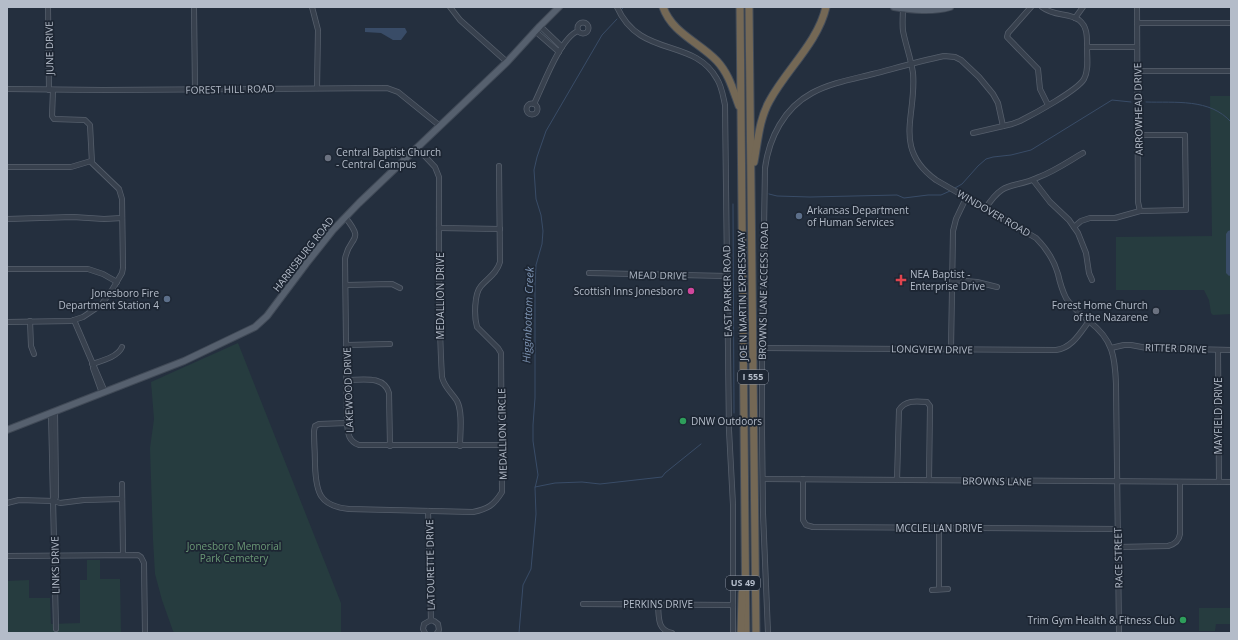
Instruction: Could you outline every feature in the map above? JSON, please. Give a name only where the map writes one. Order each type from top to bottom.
[{"type":"highway","points":[[663,7],[670,21],[678,30],[710,54],[720,64],[729,78],[741,110]]},
{"type":"highway","name":"JOE N MARTIN EXPRESSWAY","points":[[740,7],[746,633]]},
{"type":"highway","name":"JOE N MARTIN EXPRESSWAY","points":[[749,7],[756,633]]},
{"type":"highway","points":[[751,181],[760,126],[765,111],[778,87],[806,48],[821,21],[826,8]]},
{"type":"highway","name":"US 49","points":[[741,633],[741,596],[746,553]]},
{"type":"main road","name":"HARRISBURG ROAD","points":[[7,430],[184,361],[255,327],[267,316],[306,264],[345,217],[507,62],[537,28],[559,7]]},
{"type":"main road","points":[[894,7],[929,10],[950,7]]},
{"type":"street","name":"JUNE DRIVE","points":[[48,7],[51,90],[50,116],[56,120],[85,120],[88,122]]},
{"type":"street","points":[[194,7],[195,90]]},
{"type":"street","points":[[312,7],[318,30],[317,88]]},
{"type":"street","points":[[450,7],[460,20],[507,62]]},
{"type":"street","name":"EAST PARKER ROAD","points":[[617,7],[628,26],[636,33],[654,43],[688,53],[698,58],[717,78],[725,105],[729,430],[732,486],[733,633]]},
{"type":"street","name":"WINDOVER ROAD","points":[[903,7],[903,32],[912,64],[914,91],[909,126],[913,151],[920,165],[931,176],[966,198],[1031,234],[1045,248],[1054,262],[1061,287],[1066,298],[1077,312],[1104,335],[1111,348],[1115,362],[1117,482]]},
{"type":"street","points":[[1031,7],[1008,33],[1007,37],[1038,68],[1040,76],[1040,89],[1048,105]]},
{"type":"street","points":[[973,133],[1020,121],[1075,88],[1082,81],[1087,71],[1086,31],[1082,24],[1075,18],[1053,14],[1042,7]]},
{"type":"street","points":[[1075,18],[1082,7]]},
{"type":"street","name":"ARROWHEAD DRIVE","points":[[1137,7],[1140,211]]},
{"type":"street","points":[[1137,23],[1231,23]]},
{"type":"street","points":[[537,28],[562,47]]},
{"type":"street","points":[[537,28],[559,52]]},
{"type":"street","points":[[534,104],[562,47],[573,33],[578,31]]},
{"type":"street","points":[[1087,47],[1137,47]]},
{"type":"street","name":"BROWNS LANE ACCESS ROAD","points":[[768,633],[763,479],[762,348],[765,168],[771,142],[778,127],[794,106],[812,93],[827,86],[944,56],[955,57],[961,60],[979,76],[998,103],[1003,126]]},
{"type":"street","points":[[1137,71],[1231,71]]},
{"type":"street","name":"FOREST HILL ROAD","points":[[7,88],[51,90],[387,88],[398,92],[440,126]]},
{"type":"street","points":[[7,322],[74,320],[83,317],[101,305],[122,273],[122,199],[120,191],[91,161],[90,125],[88,122],[92,118]]},
{"type":"street","points":[[1074,227],[1090,218],[1115,218],[1140,211],[1186,210],[1185,136],[1138,136]]},
{"type":"street","name":"MEDALLION DRIVE","points":[[417,148],[437,171],[439,177],[439,321],[442,377],[444,384],[453,395],[459,407],[460,446]]},
{"type":"street","points":[[985,208],[993,197],[1001,190],[1009,186],[1033,180],[1083,153]]},
{"type":"street","points":[[7,168],[71,167],[91,161]]},
{"type":"street","name":"MEDALLION CIRCLE","points":[[347,423],[319,424],[315,426],[314,431],[316,484],[324,500],[339,508],[473,512],[485,510],[497,501],[502,492],[500,353],[498,348],[477,326],[476,297],[481,286],[499,266],[499,166]]},
{"type":"street","points":[[1033,180],[1050,202],[1069,220],[1074,227],[1084,245],[1088,258],[1089,275],[1092,280]]},
{"type":"street","points":[[951,349],[953,227],[966,198]]},
{"type":"street","points":[[7,219],[73,217],[104,219],[122,218]]},
{"type":"street","name":"LAKEWOOD DRIVE","points":[[345,217],[354,228],[355,236],[345,256],[347,423],[350,440],[359,445],[502,445]]},
{"type":"street","points":[[439,228],[500,229]]},
{"type":"street","points":[[7,269],[88,269],[103,274],[117,282]]},
{"type":"street","name":"MEAD DRIVE","points":[[589,273],[727,276]]},
{"type":"street","points":[[952,280],[977,282],[997,287]]},
{"type":"street","points":[[346,285],[392,284],[400,288]]},
{"type":"street","points":[[74,320],[94,372],[104,392]]},
{"type":"street","points":[[30,321],[31,346],[34,354]]},
{"type":"street","name":"LONGVIEW DRIVE","points":[[762,348],[1059,349],[1070,345],[1089,321]]},
{"type":"street","points":[[347,345],[390,344]]},
{"type":"street","name":"RITTER DRIVE","points":[[1111,348],[1131,345],[1147,348],[1231,350]]},
{"type":"street","points":[[92,364],[116,354],[122,347]]},
{"type":"street","name":"MAYFIELD DRIVE","points":[[1218,350],[1219,482]]},
{"type":"street","points":[[347,380],[377,380],[386,385],[389,393],[390,446]]},
{"type":"street","points":[[897,480],[899,410],[907,403],[927,402],[930,406],[930,480]]},
{"type":"street","name":"LINKS DRIVE","points":[[53,412],[52,497],[54,501],[56,629]]},
{"type":"street","name":"BROWNS LANE","points":[[763,479],[1231,482]]},
{"type":"street","name":"MCCLELLAN DRIVE","points":[[803,479],[803,520],[809,527],[1118,529]]},
{"type":"street","name":"RACE STREET","points":[[1117,482],[1119,633]]},
{"type":"street","points":[[1118,547],[1168,546],[1177,541],[1180,534],[1180,482]]},
{"type":"street","points":[[122,484],[123,554]]},
{"type":"street","points":[[7,503],[19,500],[54,501],[60,503],[84,500],[122,499]]},
{"type":"street","name":"LATOURETTE DRIVE","points":[[428,511],[431,620]]},
{"type":"street","points":[[939,528],[940,590]]},
{"type":"street","points":[[7,556],[138,555],[144,563],[145,633]]},
{"type":"street","points":[[932,590],[948,590]]},
{"type":"street","name":"PERKINS DRIVE","points":[[583,604],[733,605]]},
{"type":"street","points":[[658,605],[660,626],[666,632],[672,633]]},
{"type":"street","points":[[425,633],[423,629],[424,624],[431,620],[438,624],[439,630],[437,633]]},
{"type":"green space","points":[[1210,96],[1231,96],[1231,314],[1213,315],[1211,313],[1209,300],[1204,290],[1116,290],[1116,237],[1212,236]]},
{"type":"green space","name":"Jonesboro Memorial Park Cemetery","points":[[238,343],[341,603],[341,633],[175,633],[173,631],[155,574],[150,448],[154,419],[151,382]]},
{"type":"green space","points":[[87,560],[100,560],[100,579],[120,579],[121,633],[7,633],[7,581],[29,580],[29,598],[50,598],[51,624],[80,623],[80,580],[87,580]]},
{"type":"green space","points":[[1199,608],[1231,608],[1231,624],[1216,624],[1215,631],[1199,631]]},
{"type":"water","points":[[365,28],[405,28],[407,32],[401,40],[393,40],[381,33],[365,32]]},
{"type":"water","points":[[1231,230],[1231,275],[1229,276],[1226,273],[1226,234]]},
{"type":"waterway","name":"Higginbottom Creek","points":[[519,633],[523,585],[531,569],[536,514],[535,488],[538,475],[533,441],[535,398],[535,285],[536,265],[542,244],[543,231],[541,215],[536,199],[534,170],[546,131],[602,35],[617,19]]},
{"type":"waterway","points":[[955,188],[962,184],[986,159],[1031,150],[1112,100],[1131,102]]},
{"type":"waterway","points":[[1146,102],[1180,102],[1203,105],[1223,114],[1231,122]]},
{"type":"waterway","points":[[769,194],[777,196],[810,197],[897,195],[904,198],[941,195],[950,191]]},
{"type":"waterway","points":[[733,204],[734,413]]},
{"type":"waterway","points":[[535,487],[555,483],[582,482],[600,484],[662,477],[701,444]]},
{"type":"place","name":"Central Baptist Church - Central Campus","points":[[328,158]]},
{"type":"place","name":"Arkansas Department of Human Services","points":[[799,216]]},
{"type":"place","name":"NEA Baptist - Enterprise Drive","points":[[901,280]]},
{"type":"place","name":"Scottish Inns Jonesboro","points":[[691,291]]},
{"type":"place","name":"Jonesboro Fire Department Station 4","points":[[167,299]]},
{"type":"place","name":"Forest Home Church of the Nazarene","points":[[1156,311]]},
{"type":"place","name":"DNW Outdoors","points":[[683,421]]},
{"type":"place","name":"Trim Gym Health & Fitness Club","points":[[1183,620]]}]
